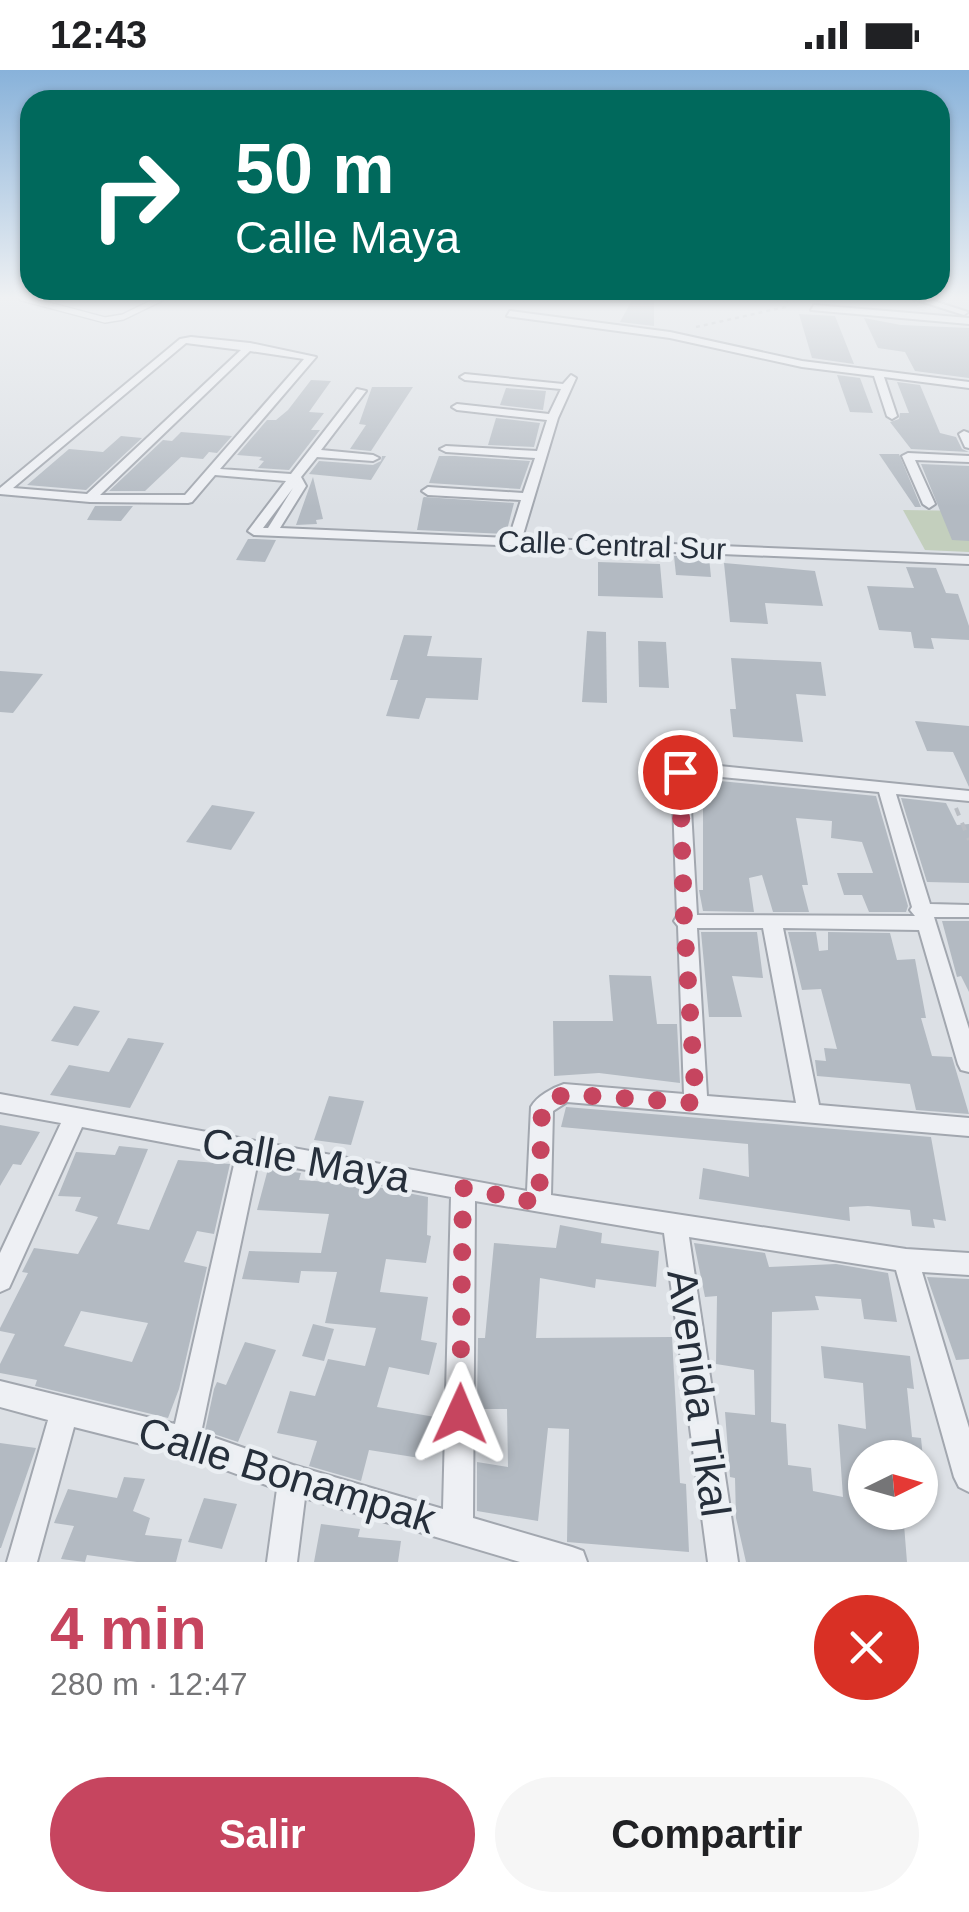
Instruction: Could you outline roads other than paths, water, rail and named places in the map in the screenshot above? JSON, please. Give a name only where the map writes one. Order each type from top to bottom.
[{"type":"street","points":[[151,368],[3,491],[90,498],[188,499],[301,368]]},
{"type":"street","points":[[90,498],[227,368]]},
{"type":"street","points":[[835,368],[969,385]]},
{"type":"street","points":[[878,374],[892,416]]},
{"type":"street","points":[[465,378],[568,382],[514,542]]},
{"type":"street","points":[[296,478],[360,392]]},
{"type":"street","points":[[457,407],[553,418]]},
{"type":"street","points":[[446,449],[542,454]]},
{"type":"street","points":[[314,453],[374,458]]},
{"type":"street","points":[[929,504],[908,456],[969,459]]},
{"type":"street","points":[[214,472],[296,478]]},
{"type":"street","points":[[272,532],[300,486],[296,478]]},
{"type":"street","name":"Calle Central Sur","points":[[296,478],[286,485],[254,531],[967,564]]},
{"type":"street","points":[[428,491],[527,498]]},
{"type":"street","points":[[696,1103],[684,921],[680,772],[690,768],[960,795]]},
{"type":"street","points":[[886,788],[969,1064]]},
{"type":"street","points":[[684,921],[922,917],[969,910]]},
{"type":"street","points":[[772,922],[810,1112]]},
{"type":"street","points":[[539,1203],[542,1107],[564,1094],[969,1126]]},
{"type":"street","name":"Calle Maya","points":[[0,1103],[539,1203],[906,1260],[969,1264]]},
{"type":"street","points":[[0,1280],[75,1118]]},
{"type":"street","points":[[185,1441],[249,1149]]},
{"type":"street","points":[[458,1526],[463,1188]]},
{"type":"street","name":"Avenida Tikal","points":[[675,1224],[723,1562]]},
{"type":"street","points":[[906,1260],[969,1477]]},
{"type":"street","name":"Calle Bonampak","points":[[0,1394],[185,1441],[293,1480],[458,1526],[562,1561]]},
{"type":"street","points":[[22,1562],[65,1410]]},
{"type":"street","points":[[282,1562],[293,1480]]}]
